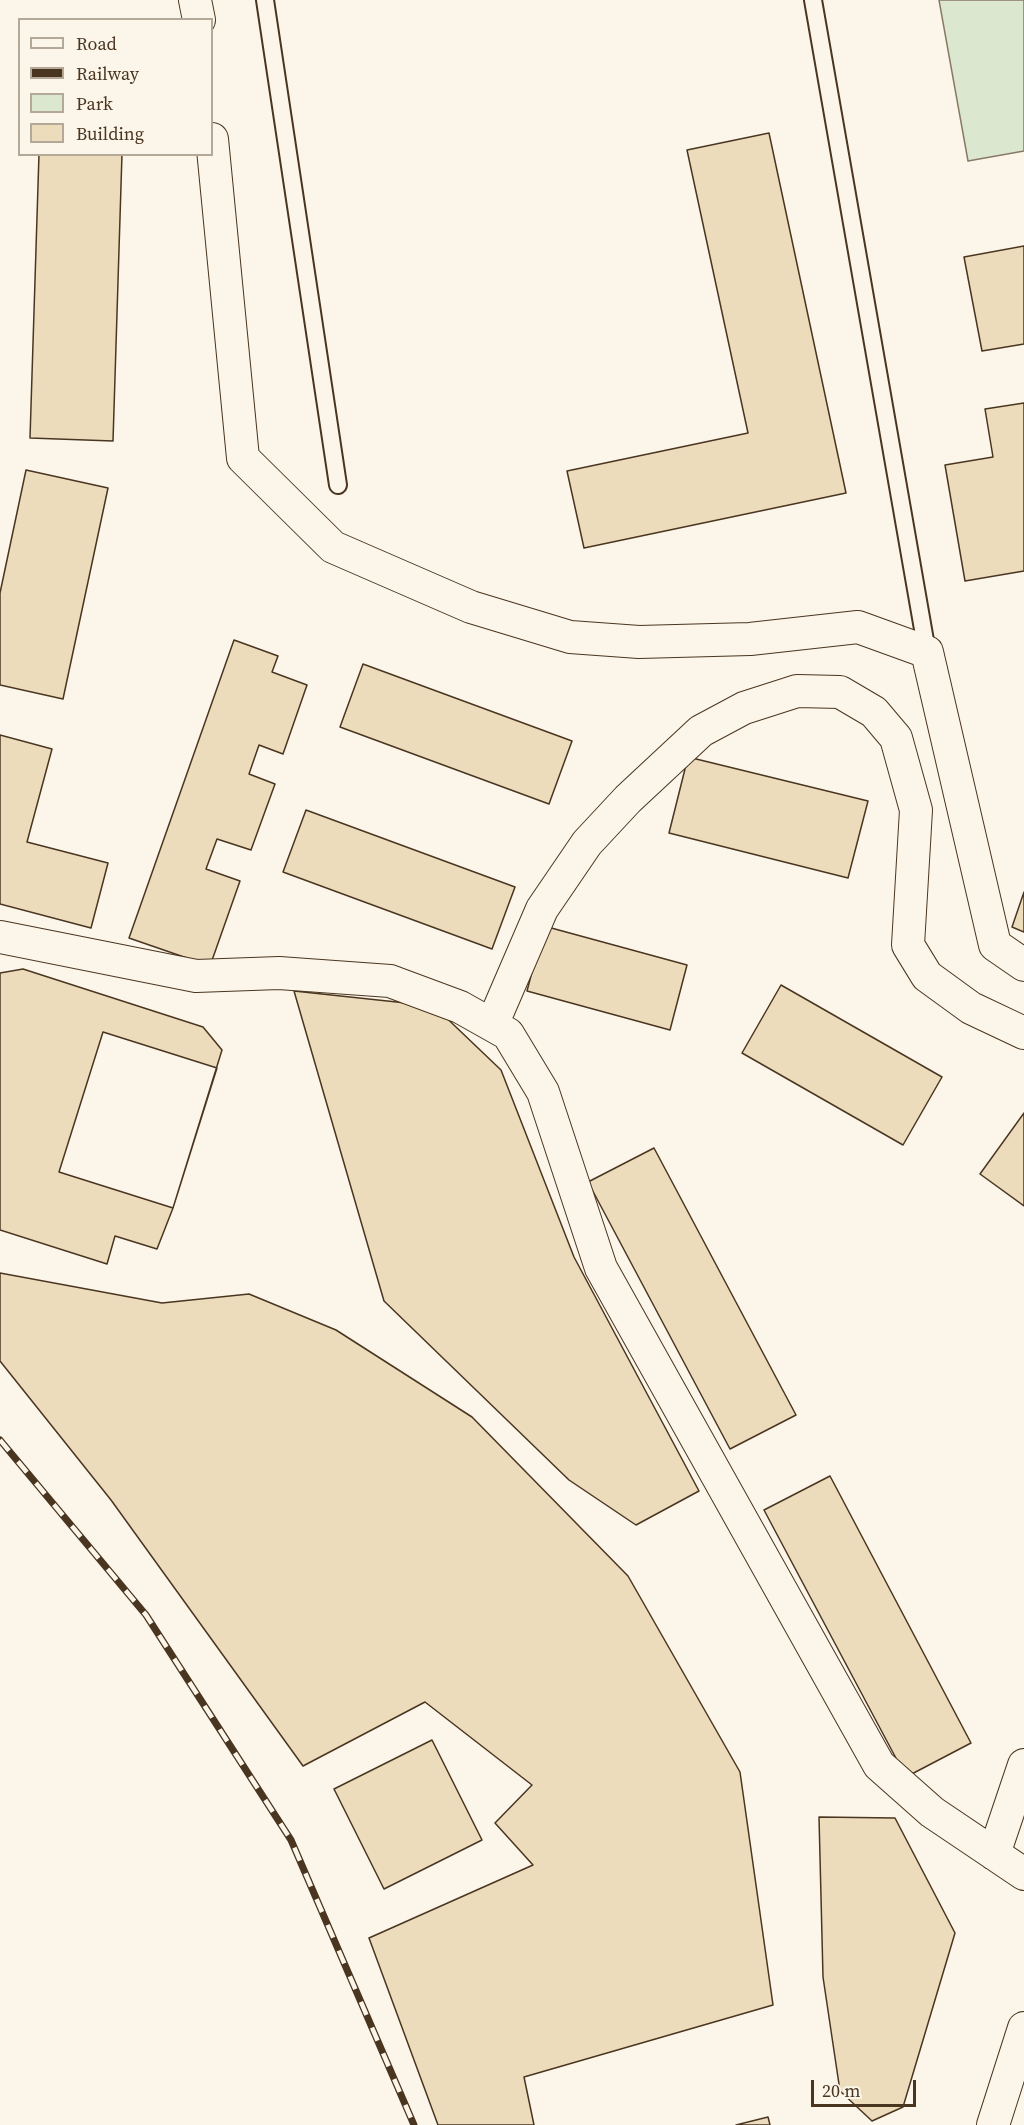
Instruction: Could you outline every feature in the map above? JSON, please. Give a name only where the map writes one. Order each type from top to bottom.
[{"type":"street","points":[[195,0],[199,18]]},
{"type":"street","points":[[213,149],[243,458],[333,547],[471,607],[570,637],[639,642],[750,639],[858,627],[927,652],[995,945],[1024,965]]},
{"type":"street","points":[[492,1025],[542,909],[587,843],[628,799],[701,731],[744,708],[797,692],[840,692],[874,712],[896,738],[916,810],[908,945],[927,976],[971,1008],[1024,1033]]},
{"type":"street","points":[[0,937],[196,976],[279,974],[390,981],[460,1007],[508,1034],[543,1092],[601,1268],[879,1765],[932,1812],[1024,1874]]},
{"type":"street","points":[[994,1854],[1024,1765]]},
{"type":"street","points":[[993,2125],[1024,2028]]},
{"type":"lane","points":[[265,0],[338,485]]},
{"type":"lane","points":[[813,0],[927,652]]},
{"type":"green space","points":[[939,0],[1024,0],[1024,151],[968,161]]},
{"type":"building","points":[[769,133],[846,493],[584,548],[567,471],[748,433],[687,150]]},
{"type":"building","points":[[39,156],[122,156],[113,441],[30,438]]},
{"type":"building","points":[[1024,246],[1024,344],[982,351],[964,257]]},
{"type":"building","points":[[1024,403],[1024,571],[965,581],[945,465],[993,457],[985,409]]},
{"type":"building","points":[[26,470],[108,488],[63,699],[0,685],[0,593]]},
{"type":"building","points":[[234,640],[278,656],[272,672],[307,685],[283,754],[259,745],[249,774],[275,784],[251,850],[217,839],[206,869],[240,881],[210,966],[129,938]]},
{"type":"building","points":[[363,664],[572,741],[549,804],[340,727]]},
{"type":"building","points":[[0,735],[52,749],[27,842],[108,863],[91,928],[0,904]]},
{"type":"building","points":[[688,757],[868,801],[848,878],[669,833]]},
{"type":"building","points":[[306,810],[515,887],[492,949],[283,872]]},
{"type":"building","points":[[1024,892],[1024,932],[1012,927]]},
{"type":"building","points":[[544,926],[687,965],[670,1030],[527,991]]},
{"type":"building","points":[[23,969],[203,1027],[222,1050],[173,1208],[157,1249],[115,1236],[107,1264],[0,1230],[0,973]]},
{"type":"building","points":[[781,985],[942,1077],[903,1145],[742,1053]]},
{"type":"building","points":[[294,991],[434,1006],[501,1070],[574,1257],[699,1491],[636,1525],[569,1480],[384,1301]]},
{"type":"building","points":[[103,1032],[217,1068],[173,1208],[59,1172]]},
{"type":"building","points":[[1024,1113],[1024,1206],[980,1174]]},
{"type":"building","points":[[654,1148],[796,1415],[730,1449],[588,1182]]},
{"type":"building","points":[[0,1273],[162,1303],[249,1294],[336,1330],[472,1417],[628,1576],[740,1772],[773,2005],[524,2077],[534,2125],[438,2125],[369,1938],[533,1865],[495,1823],[532,1785],[425,1702],[303,1766],[111,1500],[0,1361]]},
{"type":"building","points":[[830,1476],[971,1743],[906,1777],[764,1510]]},
{"type":"building","points":[[432,1740],[482,1840],[384,1889],[334,1789]]},
{"type":"building","points":[[819,1817],[895,1818],[955,1933],[903,2107],[872,2121],[840,2091],[823,1977]]},
{"type":"building","points":[[768,2117],[770,2125],[736,2125]]},
{"type":"railway","points":[[0,1440],[146,1615],[291,1840],[414,2125]]}]
